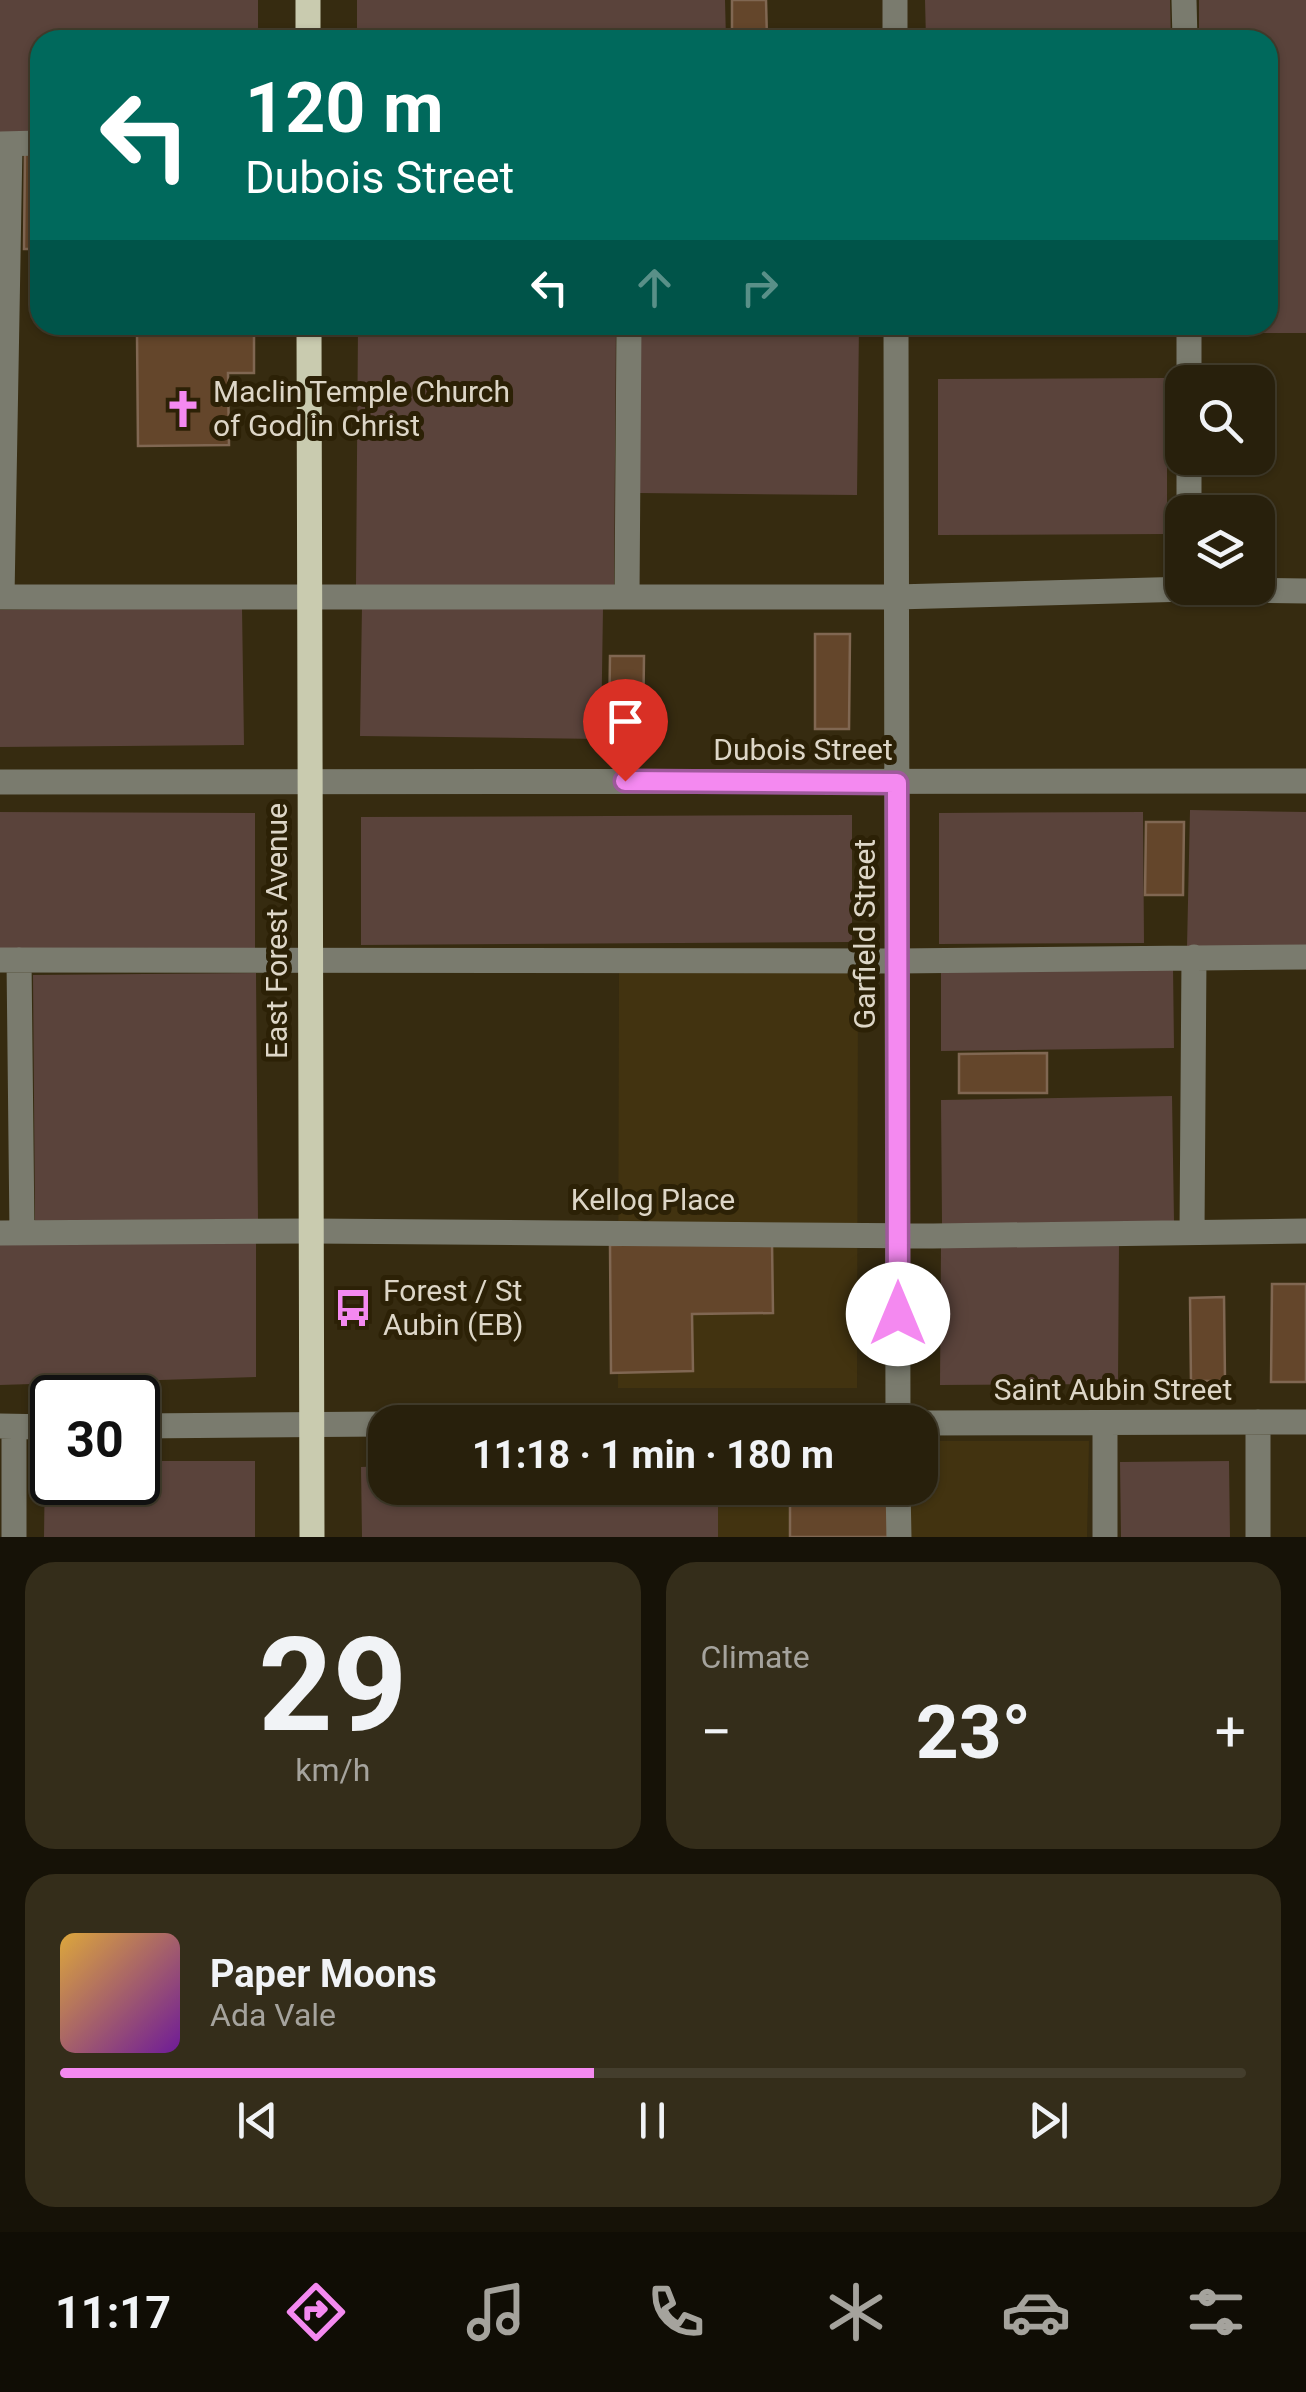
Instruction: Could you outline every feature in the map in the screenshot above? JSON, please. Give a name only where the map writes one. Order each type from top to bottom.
[{"type":"main road","points":[[308,0],[308,30]]},
{"type":"main road","name":"East Forest Avenue","points":[[309,335],[312,1537]]},
{"type":"street","points":[[895,0],[896,30]]},
{"type":"street","points":[[1184,0],[1185,30]]},
{"type":"street","points":[[30,143],[5,144],[1,596],[896,597],[1165,589]]},
{"type":"street","points":[[627,596],[629,335]]},
{"type":"street","name":"Garfield Street","points":[[896,335],[898,1405]]},
{"type":"street","points":[[1189,335],[1189,365]]},
{"type":"street","points":[[1275,590],[1306,591]]},
{"type":"street","name":"Dubois Street","points":[[0,782],[1306,781]]},
{"type":"street","points":[[11,1233],[10,960],[897,961],[1306,956]]},
{"type":"street","points":[[1192,1232],[1194,957]]},
{"type":"street","name":"Kellog Place","points":[[11,1233],[1306,1231]]},
{"type":"street","points":[[1258,1422],[1258,1537]]},
{"type":"street","name":"Saint Aubin Street","points":[[938,1423],[1306,1422]]},
{"type":"street","points":[[1105,1423],[1106,1537]]},
{"type":"street","points":[[160,1426],[368,1424]]},
{"type":"street","points":[[7,1427],[14,1537]]},
{"type":"street","points":[[898,1505],[899,1537]]},
{"type":"shaded area","points":[[0,0],[258,0],[258,30],[30,30],[30,132],[0,132]]},
{"type":"shaded area","points":[[357,0],[725,0],[726,30],[357,30]]},
{"type":"shaded area","points":[[925,0],[1170,0],[1171,30],[926,30]]},
{"type":"shaded area","points":[[1199,0],[1306,0],[1306,333],[1278,333],[1278,30],[1199,30]]},
{"type":"shaded area","points":[[358,335],[616,335],[614,587],[356,586]]},
{"type":"shaded area","points":[[639,335],[859,335],[857,495],[638,493]]},
{"type":"shaded area","points":[[1165,378],[1165,534],[938,535],[938,379]]},
{"type":"shaded area","points":[[362,605],[603,608],[601,739],[360,736]]},
{"type":"shaded area","points":[[242,607],[244,745],[0,747],[0,610]]},
{"type":"shaded area","points":[[1190,810],[1306,812],[1306,949],[1187,947]]},
{"type":"shaded area","points":[[0,812],[255,813],[255,948],[0,949]]},
{"type":"shaded area","points":[[1143,812],[1144,943],[939,944],[939,813]]},
{"type":"shaded area","points":[[852,815],[852,942],[361,945],[361,817]]},
{"type":"shaded area","points":[[1173,967],[1174,1048],[941,1051],[941,970]]},
{"type":"shaded area","points":[[619,972],[858,972],[857,1388],[618,1388]]},
{"type":"shaded area","points":[[256,973],[258,1219],[35,1221],[33,975]]},
{"type":"shaded area","points":[[1172,1096],[1174,1221],[942,1224],[941,1100]]},
{"type":"shaded area","points":[[256,1243],[256,1377],[160,1380],[160,1375],[30,1375],[30,1384],[0,1385],[0,1245]]},
{"type":"shaded area","points":[[941,1245],[1119,1245],[1118,1384],[940,1385]]},
{"type":"shaded area","points":[[938,1441],[1089,1441],[1087,1537],[718,1537],[718,1505],[938,1505]]},
{"type":"shaded area","points":[[160,1461],[255,1461],[255,1537],[44,1537],[44,1505],[160,1505]]},
{"type":"shaded area","points":[[1229,1461],[1230,1537],[1121,1537],[1120,1462]]},
{"type":"shaded area","points":[[361,1467],[368,1467],[368,1505],[718,1505],[718,1537],[362,1537]]},
{"type":"building","points":[[732,0],[766,0],[767,30],[732,30]]},
{"type":"building","points":[[25,151],[30,151],[30,249],[24,249]]},
{"type":"building","name":"Maclin Temple Church of God in Christ","points":[[137,335],[254,335],[254,373],[228,373],[229,445],[138,446]]},
{"type":"building","points":[[815,634],[850,634],[849,729],[815,729]]},
{"type":"building","points":[[610,656],[644,656],[643,731],[609,730]]},
{"type":"building","points":[[1146,822],[1184,822],[1183,895],[1145,895]]},
{"type":"building","points":[[1047,1053],[1047,1093],[959,1093],[959,1054]]},
{"type":"building","points":[[772,1242],[773,1313],[692,1314],[693,1371],[611,1373],[610,1245]]},
{"type":"building","points":[[1272,1284],[1306,1284],[1306,1382],[1271,1382]]},
{"type":"building","points":[[1224,1297],[1225,1381],[1191,1381],[1190,1298]]},
{"type":"building","points":[[790,1505],[888,1505],[888,1537],[790,1537]]},
{"type":"place","name":"Maclin Temple Church of God in Christ","points":[[183,409]]},
{"type":"place","name":"Forest / St Aubin (EB)","points":[[353,1308]]},
{"type":"route","points":[[625,781],[897,783],[898,1314]]}]
